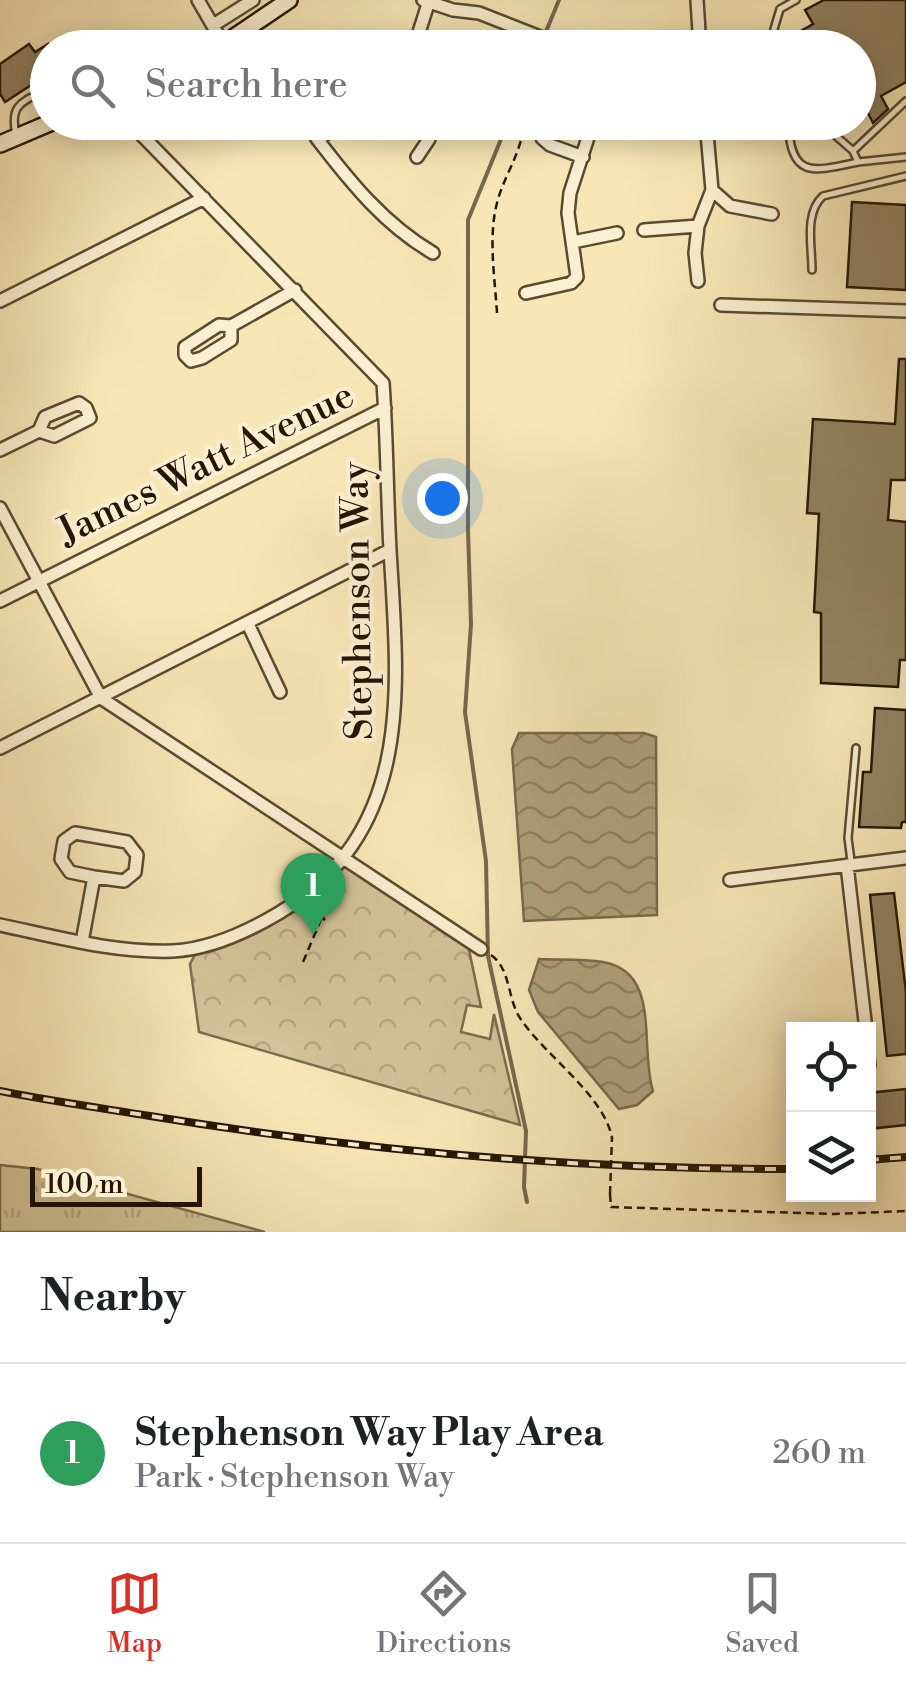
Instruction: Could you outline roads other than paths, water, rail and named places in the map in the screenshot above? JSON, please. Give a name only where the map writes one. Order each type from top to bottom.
[{"type":"street","points":[[198,0],[217,30]]},
{"type":"street","points":[[215,24],[289,0]]},
{"type":"street","points":[[697,0],[699,30]]},
{"type":"street","points":[[419,30],[426,2],[480,6],[527,30]]},
{"type":"street","points":[[238,30],[262,6]]},
{"type":"street","points":[[0,144],[30,132]]},
{"type":"street","name":"Stephenson Way","points":[[0,925],[115,949],[173,950],[227,939],[254,928],[296,902],[334,868],[370,814],[392,750],[395,719],[382,382],[147,140]]},
{"type":"street","points":[[318,140],[346,177],[388,221],[433,253]]},
{"type":"street","points":[[417,157],[428,140]]},
{"type":"street","points":[[545,140],[584,158]]},
{"type":"street","points":[[526,292],[571,283],[577,277],[568,213],[570,193],[588,140]]},
{"type":"street","points":[[698,281],[698,226],[712,190],[708,140]]},
{"type":"street","points":[[712,190],[730,206],[772,214]]},
{"type":"street","points":[[0,301],[204,198]]},
{"type":"street","points":[[644,230],[698,226]]},
{"type":"street","points":[[573,242],[617,233]]},
{"type":"street","points":[[231,326],[295,290]]},
{"type":"street","points":[[721,306],[906,310]]},
{"type":"street","name":"James Watt Avenue","points":[[0,600],[384,408]]},
{"type":"street","points":[[0,450],[39,431]]},
{"type":"street","points":[[0,508],[101,698],[481,948]]},
{"type":"street","points":[[0,748],[390,550]]},
{"type":"street","points":[[248,624],[280,692]]},
{"type":"street","points":[[74,833],[127,842],[137,855],[134,872],[124,882],[94,877],[70,872],[61,859],[64,841],[74,833]]},
{"type":"street","points":[[730,880],[906,858]]},
{"type":"street","points":[[849,865],[865,1022]]},
{"type":"street","points":[[82,942],[94,877]]},
{"type":"lane","points":[[774,30],[780,9],[796,0]]},
{"type":"lane","points":[[16,138],[14,111],[30,100]]},
{"type":"lane","points":[[876,129],[906,101]]},
{"type":"lane","points":[[792,140],[796,162],[811,170],[906,156]]},
{"type":"lane","points":[[840,140],[858,162]]},
{"type":"lane","points":[[853,151],[865,140]]},
{"type":"lane","points":[[812,270],[811,219],[816,201],[822,196],[906,176]]},
{"type":"lane","points":[[849,865],[856,748]]},
{"type":"water","points":[[519,733],[644,733],[656,737],[657,915],[524,921],[512,749]]},
{"type":"water","points":[[539,959],[603,962],[622,969],[634,980],[645,1014],[653,1091],[637,1105],[619,1109],[538,1012],[529,990]]},
{"type":"waterway","points":[[547,30],[559,0]]},
{"type":"waterway","points":[[501,140],[468,220],[471,624],[465,712],[486,861],[488,956],[526,1131],[527,1202]]},
{"type":"railway","points":[[0,1091],[230,1128],[471,1156],[632,1166],[786,1169]]},
{"type":"railway","points":[[876,1159],[906,1157]]},
{"type":"place","name":"Stephenson Way Play Area","points":[[313,935]]}]
